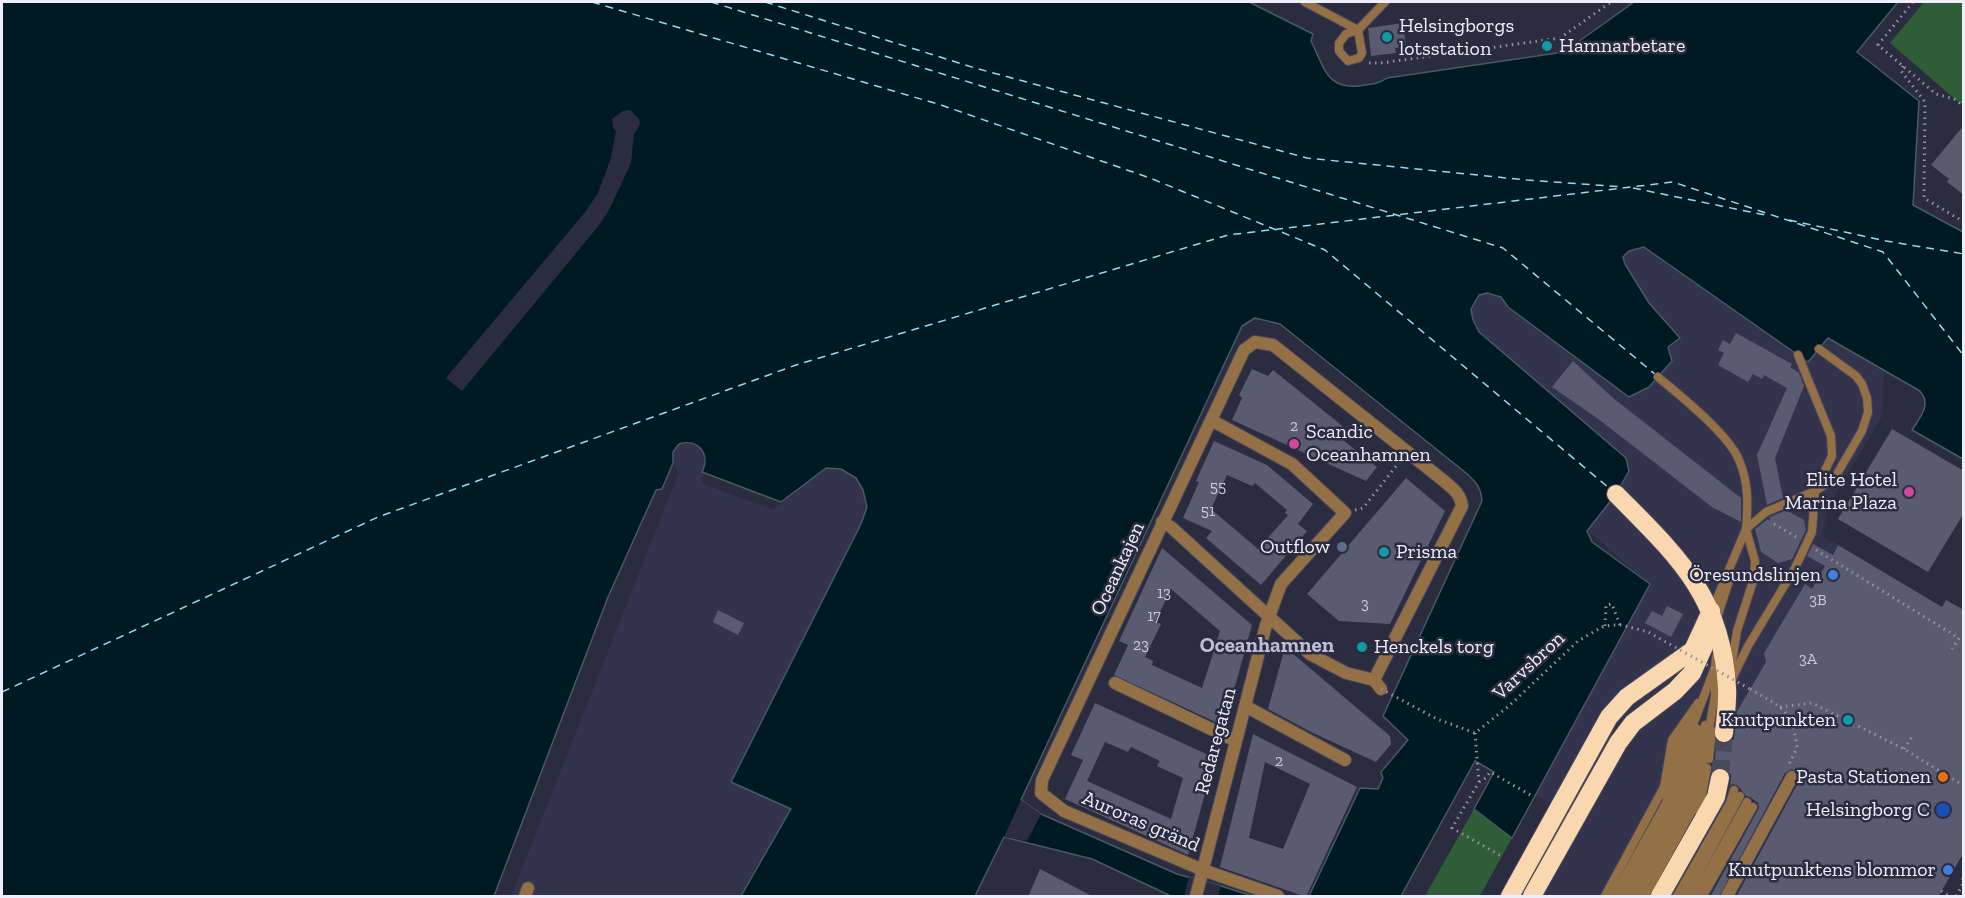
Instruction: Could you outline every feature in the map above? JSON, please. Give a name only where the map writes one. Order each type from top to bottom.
[{"type":"highway","points":[[1616,494],[1678,558],[1715,622],[1729,724]]},
{"type":"highway","points":[[1510,897],[1609,717],[1627,697],[1693,650],[1715,622]]},
{"type":"highway","points":[[1532,897],[1618,743],[1633,723],[1675,691],[1692,672],[1715,622]]},
{"type":"highway","points":[[1660,897],[1716,797],[1730,785]]},
{"type":"street","name":"Oceankajen","points":[[1064,811],[1041,793],[1042,780],[1166,525],[1210,420],[1244,350],[1255,342],[1274,345],[1408,452]]},
{"type":"street","points":[[1210,420],[1292,464],[1345,513]]},
{"type":"street","points":[[1166,525],[1310,654],[1346,673],[1377,685],[1462,506],[1459,496],[1453,490],[1408,452]]},
{"type":"street","name":"Redaregatan","points":[[1196,897],[1245,706],[1281,584],[1345,513]]},
{"type":"street","points":[[1115,683],[1236,741]]},
{"type":"street","points":[[1245,706],[1345,760]]},
{"type":"street","points":[[1726,897],[1792,777]]},
{"type":"street","name":"Auroras gränd","points":[[1064,811],[1202,874],[1278,897]]},
{"type":"lane","points":[[1305,2],[1358,30],[1362,53],[1354,61],[1344,58],[1339,51],[1339,43],[1346,34],[1358,30],[1385,2]]},
{"type":"lane","points":[[1746,529],[1766,512],[1815,491],[1833,479],[1862,431],[1868,412],[1867,398],[1862,384],[1856,376],[1819,349]]},
{"type":"lane","points":[[1638,897],[1688,803],[1699,742],[1725,696],[1748,646],[1795,568],[1812,532],[1815,491],[1831,462],[1832,447],[1831,436],[1798,354]]},
{"type":"lane","points":[[1658,377],[1714,428],[1739,459],[1748,493],[1746,529],[1715,622],[1715,667],[1725,696],[1730,803],[1677,897]]},
{"type":"lane","points":[[1645,897],[1695,805],[1725,696],[1737,632],[1754,578],[1755,561],[1746,529]]},
{"type":"lane","points":[[1517,897],[1612,726],[1628,706],[1686,665],[1693,650]]},
{"type":"lane","points":[[1623,897],[1673,806],[1687,741],[1715,667]]},
{"type":"lane","points":[[1526,897],[1614,741],[1629,719],[1673,683],[1679,674]]},
{"type":"lane","points":[[1605,897],[1664,788],[1672,740],[1704,694]]},
{"type":"lane","points":[[1614,897],[1666,803],[1679,741],[1704,694]]},
{"type":"lane","points":[[1630,897],[1682,802],[1704,694]]},
{"type":"lane","points":[[1653,897],[1702,804],[1730,785]]},
{"type":"lane","points":[[1669,897],[1730,785]]},
{"type":"lane","points":[[1686,897],[1730,785]]},
{"type":"lane","points":[[1695,897],[1730,785]]},
{"type":"lane","points":[[1703,897],[1730,785]]},
{"type":"path","points":[[1359,58],[1371,64],[1560,38],[1611,2]]},
{"type":"path","points":[[1913,2],[1878,45],[1936,94],[1954,99],[1964,106]]},
{"type":"path","points":[[1903,66],[1902,71],[1925,102],[1924,198],[1964,222]]},
{"type":"path","points":[[1345,513],[1363,508],[1408,452]]},
{"type":"path","points":[[1774,524],[1806,544]]},
{"type":"path","points":[[1816,550],[1959,638],[1952,649]]},
{"type":"path","points":[[1605,626],[1606,606],[1612,604],[1620,625]]},
{"type":"path","name":"Varvsbron","points":[[1476,733],[1510,705],[1578,640],[1605,626],[1620,625],[1648,632],[1780,707],[1812,703],[1904,749]]},
{"type":"path","points":[[1377,685],[1437,719],[1476,733],[1479,782],[1452,828],[1503,857]]},
{"type":"path","points":[[1912,737],[1904,749],[1964,786]]},
{"type":"path","points":[[1479,782],[1490,772],[1534,797]]},
{"type":"path","points":[[1956,897],[1962,886],[1963,869]]},
{"type":"path","points":[[1941,891],[1949,897]]},
{"type":"shaded area","points":[[1644,247],[1808,361],[1828,338],[1884,370],[1882,416],[1828,507],[1822,536],[1838,545],[1812,589],[1805,585],[1765,651],[1766,661],[1705,765],[1757,810],[1709,896],[1499,896],[1551,803],[1535,795],[1650,584],[1587,530],[1616,494],[1556,399],[1479,332],[1471,309],[1479,295],[1487,293],[1501,297],[1508,307],[1629,397],[1649,387],[1672,361],[1668,347],[1680,338],[1649,303],[1625,264],[1623,257],[1629,251]]},
{"type":"shaded area","points":[[690,442],[703,449],[705,454],[701,483],[773,510],[826,468],[841,469],[856,478],[863,490],[867,507],[861,524],[731,781],[791,809],[741,896],[511,896],[679,473],[671,458],[673,452],[679,444]]},
{"type":"green space","points":[[1924,2],[1963,2],[1963,106],[1890,43]]},
{"type":"green space","points":[[1474,809],[1512,838],[1480,896],[1425,896]]},
{"type":"water","points":[[2,2],[1249,2],[1313,34],[1311,41],[1329,76],[1335,82],[1352,86],[1374,84],[1387,78],[1564,52],[1634,2],[1898,2],[1857,52],[1919,101],[1913,205],[1963,232],[1963,459],[1912,430],[1925,406],[1920,391],[1828,338],[1808,362],[1644,247],[1629,251],[1623,257],[1625,264],[1649,303],[1680,338],[1668,347],[1672,361],[1649,387],[1629,397],[1508,307],[1501,297],[1487,293],[1479,295],[1471,309],[1479,332],[1626,458],[1629,471],[1616,494],[1587,531],[1592,542],[1650,584],[1512,838],[1474,809],[1494,772],[1475,761],[1401,896],[1309,896],[1360,788],[1378,789],[1383,778],[1381,772],[1408,740],[1383,716],[1482,501],[1479,488],[1466,473],[1280,324],[1255,318],[1242,326],[1021,800],[1041,814],[1177,874],[1252,896],[1171,896],[1092,859],[1004,837],[975,896],[741,896],[791,809],[731,782],[861,524],[867,507],[863,490],[856,478],[841,469],[826,468],[781,502],[702,472],[704,454],[697,445],[686,443],[679,444],[673,452],[673,463],[662,489],[656,490],[608,597],[494,896],[2,896]]},
{"type":"pier","points":[[630,110],[639,119],[640,124],[634,134],[631,163],[609,210],[600,224],[462,391],[446,378],[586,211],[598,193],[611,158],[616,131],[613,128],[612,119],[623,111]]},
{"type":"pier","points":[[1021,800],[1041,814],[1027,841],[1004,837]]},
{"type":"pier","points":[[1189,877],[1221,886],[1218,896],[1184,896]]},
{"type":"building","name":"Helsingborgs lotsstation","points":[[1403,23],[1406,47],[1395,48],[1396,53],[1371,56],[1368,28]]},
{"type":"building","points":[[1964,125],[1964,195],[1947,182],[1949,179],[1931,165]]},
{"type":"building","points":[[1736,333],[1792,364],[1790,367],[1799,373],[1804,386],[1775,458],[1783,498],[1767,505],[1757,455],[1787,388],[1764,375],[1762,379],[1753,374],[1748,382],[1718,365],[1724,353],[1718,350],[1723,340],[1730,344]]},
{"type":"building","points":[[1573,361],[1613,398],[1741,498],[1741,522],[1712,507],[1597,418],[1552,387]]},
{"type":"building","points":[[1252,369],[1268,376],[1273,370],[1350,432],[1343,440],[1377,467],[1366,481],[1232,420],[1242,398],[1239,395]]},
{"type":"building","name":"Elite Hotel Marina Plaza","points":[[1892,429],[1964,471],[1964,513],[1928,572],[1838,519]]},
{"type":"building","points":[[1214,441],[1267,465],[1313,504],[1298,524],[1307,531],[1261,585],[1206,538],[1212,531],[1183,518],[1199,482],[1196,481]],"holes":[[[1227,475],[1252,486],[1255,483],[1287,510],[1285,513],[1288,515],[1258,549],[1211,509]]]},
{"type":"building","name":"Prisma","points":[[1406,478],[1445,511],[1390,624],[1339,621],[1307,594]]},
{"type":"building","points":[[1786,510],[1804,520],[1806,530],[1792,559],[1778,563],[1761,552],[1755,529],[1768,519],[1770,521],[1770,517]]},
{"type":"building","name":"Knutpunkten","points":[[1813,544],[1833,555],[1838,545],[1942,607],[1946,600],[1964,610],[1964,852],[1938,897],[1736,897],[1799,781],[1799,773],[1792,769],[1785,773],[1719,897],[1710,897],[1759,808],[1758,803],[1746,796],[1738,786],[1733,784],[1730,786],[1731,775],[1727,769],[1722,767],[1713,770],[1716,746],[1718,743],[1728,743],[1734,739],[1737,711],[1766,662],[1764,653],[1805,584],[1812,589],[1825,566],[1807,556]]},
{"type":"building","points":[[1162,548],[1252,625],[1224,726],[1114,675],[1128,645],[1119,641]],"holes":[[[1171,589],[1220,631],[1202,688],[1152,665],[1153,661],[1145,657],[1161,624],[1155,622]]]},
{"type":"building","points":[[1667,606],[1683,614],[1671,637],[1645,623],[1652,611],[1662,616]]},
{"type":"building","points":[[718,610],[744,623],[738,635],[713,622]]},
{"type":"building","points":[[1285,647],[1390,736],[1391,744],[1376,762],[1268,709]]},
{"type":"building","points":[[1095,703],[1215,758],[1188,855],[1065,799],[1083,760],[1071,755]],"holes":[[[1105,742],[1128,752],[1131,747],[1160,761],[1157,766],[1183,778],[1171,819],[1087,781]]]},
{"type":"building","points":[[1253,734],[1357,787],[1306,897],[1220,867]],"holes":[[[1265,762],[1310,784],[1283,849],[1249,838]]]},
{"type":"building","points":[[1040,869],[1094,897],[1028,897]]},
{"type":"ferry route","points":[[592,2],[941,105],[1150,178],[1325,250],[1609,488]]},
{"type":"ferry route","points":[[711,2],[1503,248],[1656,375]]},
{"type":"ferry route","points":[[765,2],[975,68],[1307,158],[1527,180],[1623,187]]},
{"type":"ferry route","points":[[2,692],[378,517],[796,365],[1228,235],[1673,182],[1883,252],[1964,356]]},
{"type":"ferry route","points":[[1633,188],[1770,216]]},
{"type":"ferry route","points":[[1789,220],[1886,241],[1964,254]]},
{"type":"tunnel","points":[[1720,778],[1724,733]]},
{"type":"place","name":"Helsingborgs lotsstation","points":[[1387,37]]},
{"type":"place","name":"Hamnarbetare","points":[[1547,46]]},
{"type":"place","name":"Scandic Oceanhamnen","points":[[1294,444]]},
{"type":"place","name":"Elite Hotel Marina Plaza","points":[[1909,492]]},
{"type":"place","name":"Outflow","points":[[1342,547]]},
{"type":"place","name":"Prisma","points":[[1384,552]]},
{"type":"place","name":"Öresundslinjen","points":[[1833,575]]},
{"type":"place","name":"Henckels torg","points":[[1362,647]]},
{"type":"place","name":"Knutpunkten","points":[[1848,720]]},
{"type":"place","name":"Pasta Stationen","points":[[1943,777]]},
{"type":"place","name":"Helsingborg C","points":[[1943,810]]},
{"type":"place","name":"Knutpunktens blommor","points":[[1948,870]]},
{"type":"district","name":"Oceanhamnen","points":[[1267,646]]}]
